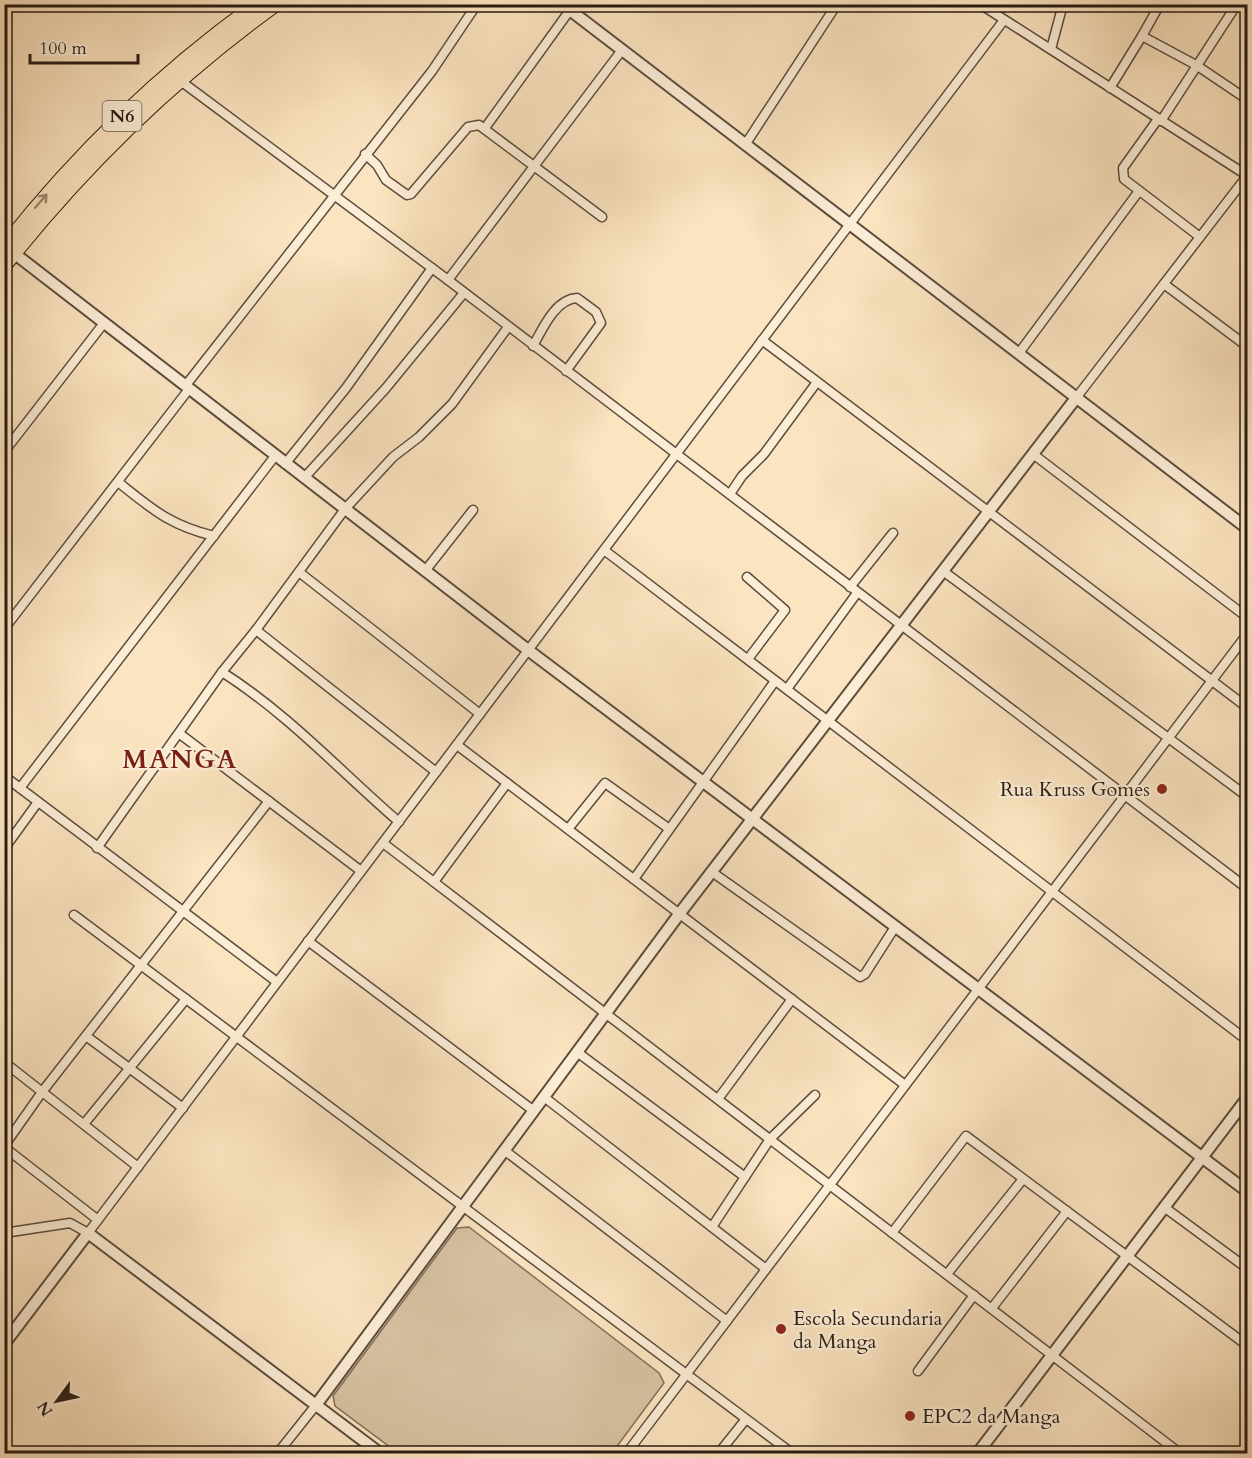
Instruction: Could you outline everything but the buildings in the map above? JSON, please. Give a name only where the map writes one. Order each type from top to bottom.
[{"type":"highway","name":"N6","points":[[4,266],[10,250],[63,177],[151,87],[257,4]]},
{"type":"highway","name":"N6","points":[[10,250],[73,183],[178,79],[276,4]]},
{"type":"street","points":[[4,629],[118,482],[187,387],[334,194],[432,71],[477,4]]},
{"type":"street","points":[[746,145],[837,4]]},
{"type":"street","points":[[277,1454],[316,1405],[680,913],[1247,176],[980,4]]},
{"type":"street","points":[[1051,49],[1063,4]]},
{"type":"street","points":[[1110,88],[1160,4]]},
{"type":"street","points":[[1200,237],[1124,179],[1123,168],[1160,120],[1236,4]]},
{"type":"street","points":[[485,128],[566,7],[1248,529]]},
{"type":"street","points":[[4,1344],[1004,20]]},
{"type":"street","points":[[1142,36],[1196,65],[1248,100]]},
{"type":"street","points":[[448,280],[535,168],[622,50]]},
{"type":"street","points":[[178,79],[448,280],[463,294],[730,494],[1248,889]]},
{"type":"street","points":[[365,154],[377,165],[386,180],[407,195],[411,194],[468,127],[474,124],[485,128],[535,168],[602,216]]},
{"type":"street","points":[[1018,353],[1139,191]]},
{"type":"street","points":[[10,250],[528,650],[1248,1192]]},
{"type":"street","points":[[285,464],[346,388],[432,268]]},
{"type":"street","points":[[1164,284],[1248,347]]},
{"type":"street","points":[[304,478],[386,388],[463,294]]},
{"type":"street","points":[[533,346],[553,313],[569,299],[577,298],[596,312],[602,323],[566,371]]},
{"type":"street","points":[[4,452],[104,323]]},
{"type":"street","points":[[97,848],[222,672],[256,630],[345,509],[393,457],[419,437],[452,404],[508,327]]},
{"type":"street","points":[[762,340],[1248,708]]},
{"type":"street","points":[[730,494],[742,476],[764,454],[817,382]]},
{"type":"street","points":[[1033,454],[1248,618]]},
{"type":"street","points":[[20,788],[275,456]]},
{"type":"street","points":[[118,482],[154,512],[176,525],[214,536]]},
{"type":"street","points":[[425,571],[473,510]]},
{"type":"street","points":[[787,689],[893,532]]},
{"type":"street","points":[[604,550],[1248,1041]]},
{"type":"street","points":[[943,571],[1248,797]]},
{"type":"street","points":[[298,572],[480,714]]},
{"type":"street","points":[[747,578],[785,610],[748,659]]},
{"type":"street","points":[[256,630],[436,772]]},
{"type":"street","points":[[626,1454],[1248,633]]},
{"type":"street","points":[[222,672],[249,689],[294,724],[342,774],[399,822]]},
{"type":"street","points":[[634,879],[668,828],[775,681]]},
{"type":"street","points":[[180,734],[362,871]]},
{"type":"street","points":[[457,745],[905,1085]]},
{"type":"street","points":[[4,776],[277,982]]},
{"type":"street","points":[[434,882],[507,783]]},
{"type":"street","points":[[568,829],[605,783],[668,828]]},
{"type":"street","points":[[98,1220],[4,1147],[42,1092],[184,913],[269,801]]},
{"type":"street","points":[[4,849],[38,802]]},
{"type":"street","points":[[383,843],[1181,1454]]},
{"type":"street","points":[[712,872],[860,977],[865,974],[895,927]]},
{"type":"street","points":[[74,915],[462,1208],[688,1373],[793,1454]]},
{"type":"street","points":[[308,941],[534,1111]]},
{"type":"street","points":[[84,1124],[186,999]]},
{"type":"street","points":[[718,1099],[792,999]]},
{"type":"street","points":[[86,1036],[129,1071],[183,1108]]},
{"type":"street","points":[[577,1052],[745,1177]]},
{"type":"street","points":[[4,1062],[138,1167]]},
{"type":"street","points":[[712,1227],[770,1139],[815,1095]]},
{"type":"street","points":[[544,1097],[766,1269]]},
{"type":"street","points":[[981,1452],[1248,1097]]},
{"type":"street","points":[[892,1233],[966,1136],[1248,1346]]},
{"type":"street","points":[[504,1150],[727,1320]]},
{"type":"street","points":[[947,1274],[1023,1179]]},
{"type":"street","points":[[1164,1207],[1248,1269]]},
{"type":"street","points":[[992,1308],[1067,1211]]},
{"type":"street","points":[[4,1233],[70,1223],[88,1233],[381,1454]]},
{"type":"street","points":[[918,1371],[974,1295]]},
{"type":"street","points":[[718,1454],[746,1419]]},
{"type":"street","points":[[360,1454],[368,1443]]},
{"type":"shaded area","points":[[469,1227],[659,1373],[664,1383],[612,1453],[398,1453],[335,1406],[333,1396],[457,1228]]},
{"type":"place","name":"Rua Kruss Gomes","points":[[1162,789]]},
{"type":"place","name":"Escola Secundaria da Manga","points":[[781,1329]]},
{"type":"place","name":"EPC2 da Manga","points":[[910,1416]]},
{"type":"district","name":"MANGA","points":[[180,759]]}]
